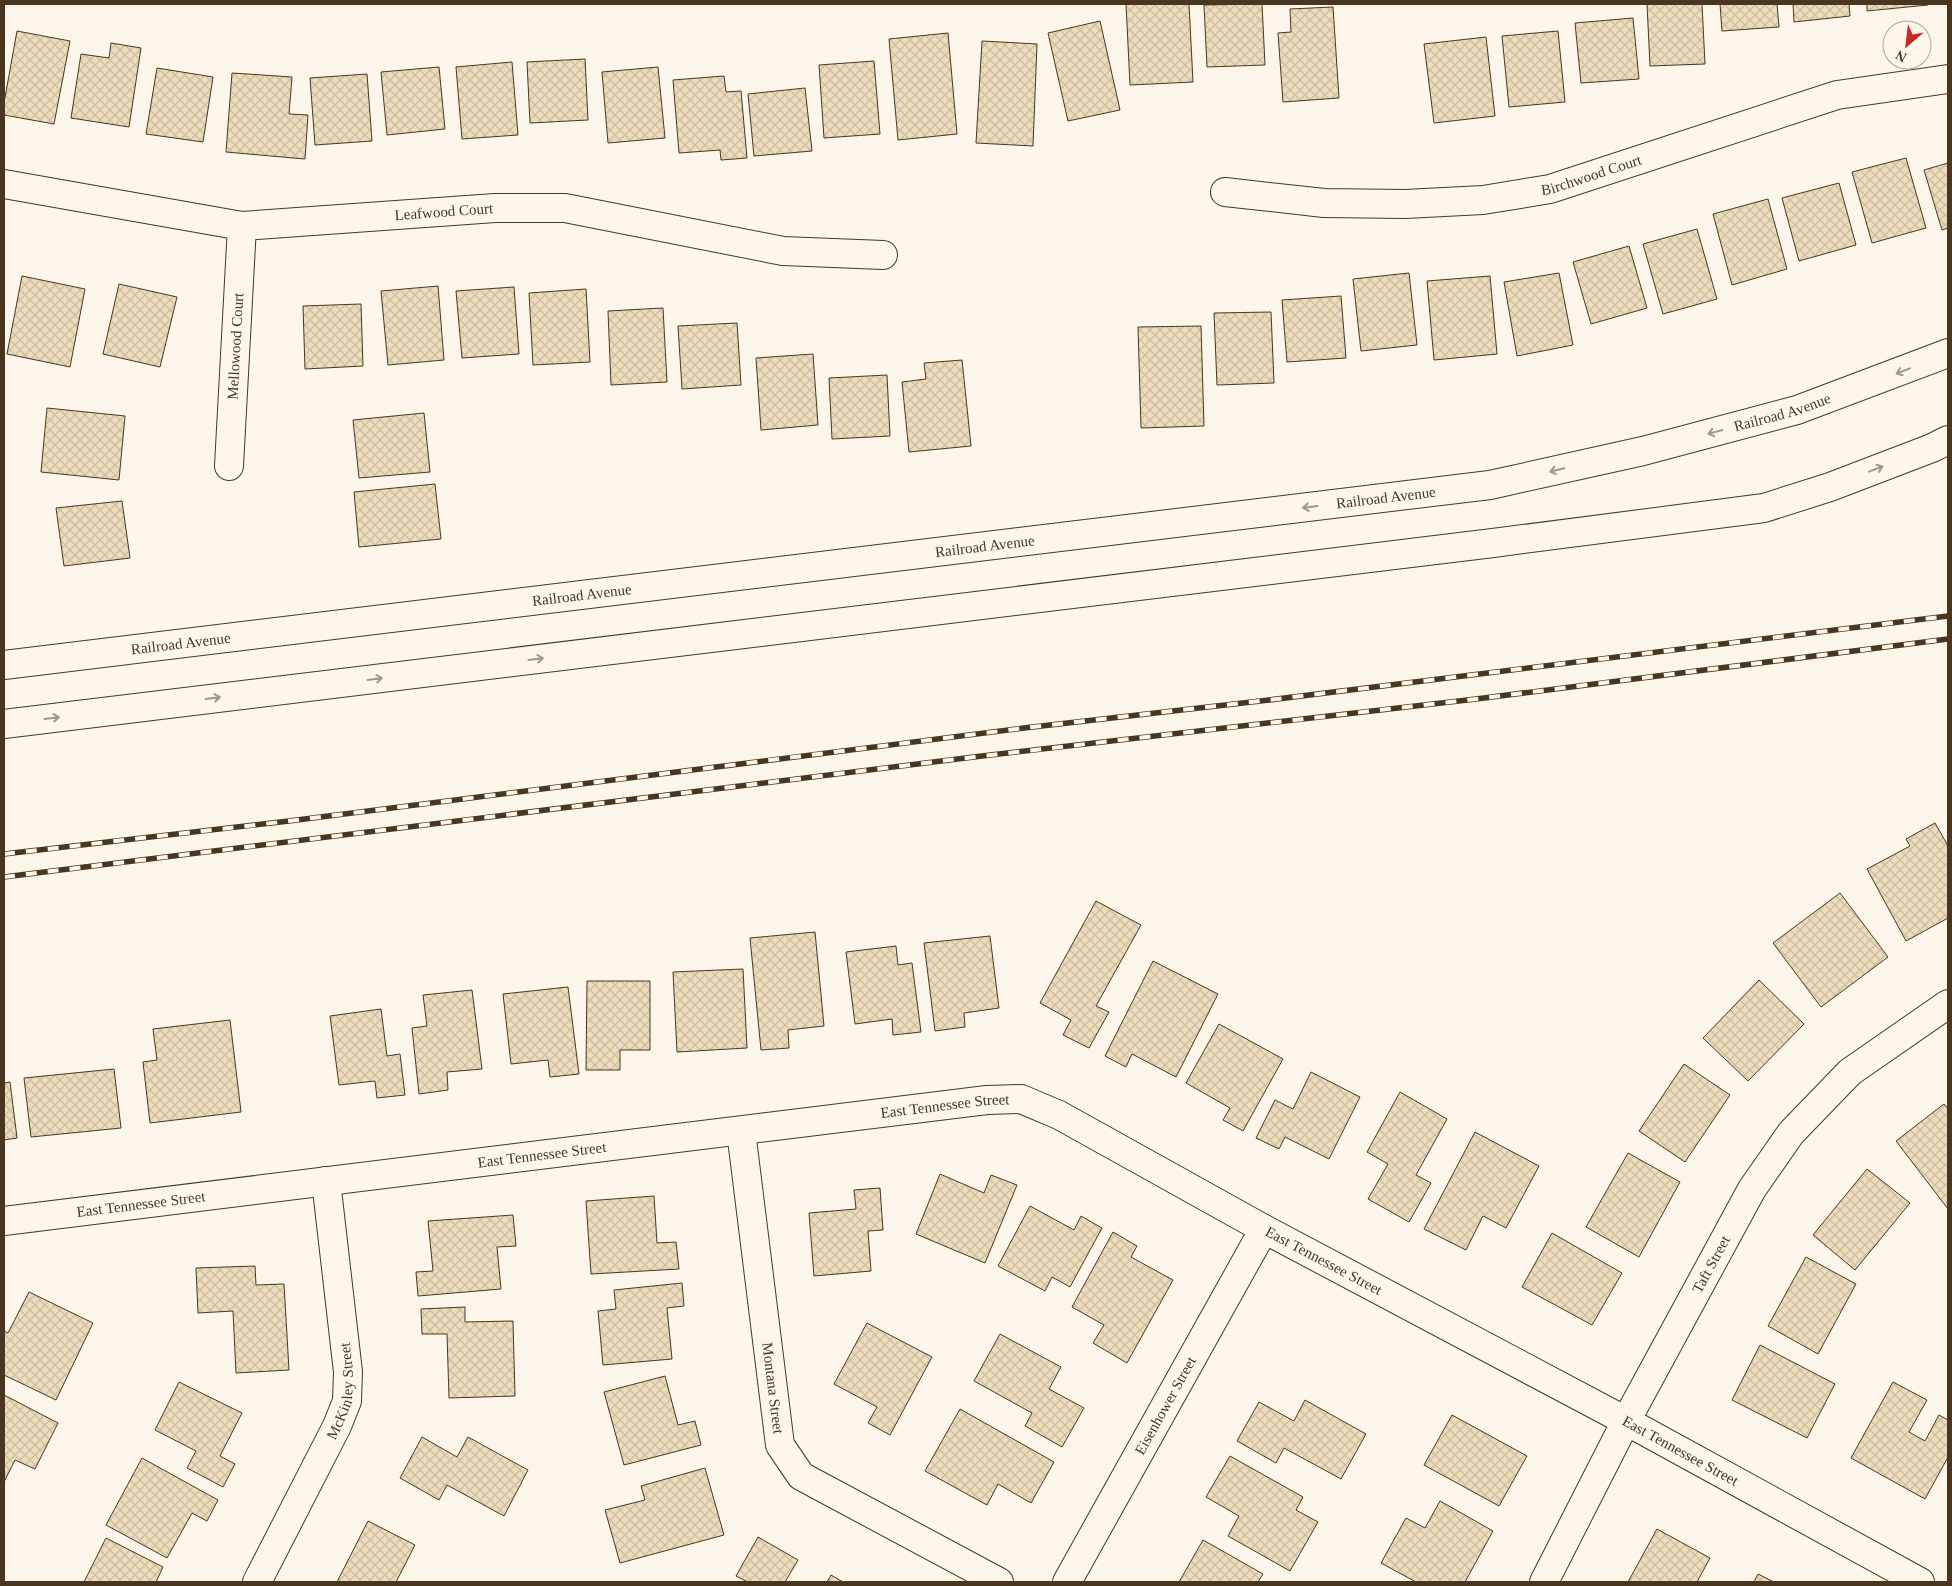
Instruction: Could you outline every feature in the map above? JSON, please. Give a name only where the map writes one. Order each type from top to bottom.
[{"type":"street","name":"Birchwood Court","points":[[1225,192],[1324,203],[1406,204],[1483,200],[1550,188],[1837,96],[1948,79]]},
{"type":"street","name":"Leafwood Court","points":[[4,184],[242,226],[495,208],[565,208],[783,251],[883,255]]},
{"type":"street","name":"Mellowood Court","points":[[229,466],[242,226]]},
{"type":"street","name":"Railroad Avenue","points":[[4,665],[1490,485],[1643,451],[1797,410],[1948,353]]},
{"type":"street","points":[[4,724],[1483,544],[1764,508],[1830,486],[1948,440]]},
{"type":"street","name":"Taft Street","points":[[1544,1582],[1626,1421],[1752,1189],[1791,1133],[1850,1072],[1948,1004]]},
{"type":"street","name":"East Tennessee Street","points":[[4,1221],[987,1100],[1021,1099],[1059,1114],[1264,1229],[1626,1421],[1920,1582]]},
{"type":"street","name":"Montana Street","points":[[741,1131],[780,1445],[801,1476],[998,1582]]},
{"type":"street","name":"McKinley Street","points":[[257,1582],[337,1426],[347,1401],[348,1372],[326,1181]]},
{"type":"street","name":"Eisenhower Street","points":[[1067,1582],[1264,1229]]},
{"type":"building","points":[[1126,4],[1189,4],[1193,82],[1130,85]]},
{"type":"building","points":[[1262,4],[1265,65],[1207,67],[1204,5]]},
{"type":"building","points":[[1647,4],[1702,4],[1705,64],[1650,66]]},
{"type":"building","points":[[1720,4],[1777,4],[1779,27],[1722,31]]},
{"type":"building","points":[[1793,4],[1849,4],[1850,16],[1794,22]]},
{"type":"building","points":[[1867,4],[1928,4],[1928,5],[1867,11]]},
{"type":"building","points":[[1333,7],[1339,98],[1283,102],[1278,33],[1291,32],[1290,9]]},
{"type":"building","points":[[1633,18],[1639,79],[1581,83],[1575,23]]},
{"type":"building","points":[[1100,21],[1120,110],[1068,121],[1048,33]]},
{"type":"building","points":[[17,31],[70,41],[54,124],[4,115],[4,103]]},
{"type":"building","points":[[1558,31],[1565,102],[1509,107],[1502,36]]},
{"type":"building","points":[[948,33],[957,134],[898,140],[889,39]]},
{"type":"building","points":[[1486,37],[1495,116],[1434,123],[1424,44]]},
{"type":"building","points":[[982,41],[1037,44],[1033,146],[976,143]]},
{"type":"building","points":[[111,43],[141,48],[129,127],[71,118],[81,54],[109,58]]},
{"type":"building","points":[[585,59],[588,120],[530,123],[527,62]]},
{"type":"building","points":[[874,61],[880,134],[824,138],[819,65]]},
{"type":"building","points":[[512,62],[518,135],[462,139],[456,67]]},
{"type":"building","points":[[439,67],[445,129],[387,135],[381,72]]},
{"type":"building","points":[[658,67],[665,138],[608,143],[602,72]]},
{"type":"building","points":[[157,68],[213,77],[203,142],[146,134]]},
{"type":"building","points":[[232,73],[292,77],[289,114],[308,115],[305,159],[226,152]]},
{"type":"building","points":[[367,74],[372,141],[315,145],[310,78]]},
{"type":"building","points":[[724,76],[726,92],[741,91],[747,158],[721,160],[720,150],[679,153],[673,80]]},
{"type":"building","points":[[805,88],[812,151],[754,156],[748,94]]},
{"type":"building","points":[[1906,158],[1926,228],[1872,243],[1852,172]]},
{"type":"building","points":[[1948,163],[1948,228],[1942,230],[1924,170]]},
{"type":"building","points":[[1839,183],[1856,245],[1799,261],[1782,198]]},
{"type":"building","points":[[1768,199],[1787,269],[1732,285],[1713,214]]},
{"type":"building","points":[[1697,229],[1717,299],[1663,314],[1643,244]]},
{"type":"building","points":[[1629,246],[1647,308],[1591,324],[1573,262]]},
{"type":"building","points":[[1409,273],[1417,345],[1361,351],[1353,279]]},
{"type":"building","points":[[1559,273],[1573,345],[1517,356],[1504,282]]},
{"type":"building","points":[[22,276],[85,289],[70,367],[7,354]]},
{"type":"building","points":[[1490,276],[1497,354],[1434,360],[1427,281]]},
{"type":"building","points":[[119,284],[177,297],[160,367],[103,354]]},
{"type":"building","points":[[438,286],[444,360],[388,365],[381,291]]},
{"type":"building","points":[[514,287],[519,354],[462,358],[456,291]]},
{"type":"building","points":[[586,289],[590,362],[533,365],[529,293]]},
{"type":"building","points":[[1341,296],[1346,358],[1287,362],[1282,300]]},
{"type":"building","points":[[361,304],[363,366],[305,369],[303,306]]},
{"type":"building","points":[[663,308],[667,382],[611,385],[608,311]]},
{"type":"building","points":[[1271,312],[1274,383],[1217,385],[1214,313]]},
{"type":"building","points":[[737,323],[741,385],[682,389],[678,326]]},
{"type":"building","points":[[1201,326],[1204,426],[1141,428],[1138,327]]},
{"type":"building","points":[[813,354],[818,425],[761,430],[756,358]]},
{"type":"building","points":[[962,360],[971,446],[909,452],[902,382],[926,379],[924,363]]},
{"type":"building","points":[[887,375],[890,436],[832,439],[829,378]]},
{"type":"building","points":[[47,408],[125,416],[119,480],[41,472]]},
{"type":"building","points":[[424,413],[430,472],[359,478],[353,420]]},
{"type":"building","points":[[435,484],[441,539],[359,547],[354,492]]},
{"type":"building","points":[[122,501],[130,558],[64,566],[56,508]]},
{"type":"building","points":[[1935,823],[1948,846],[1948,918],[1906,941],[1867,869],[1910,846],[1906,839]]},
{"type":"building","points":[[1840,893],[1888,957],[1821,1007],[1773,943]]},
{"type":"building","points":[[1096,901],[1141,925],[1096,1006],[1109,1012],[1089,1048],[1063,1035],[1071,1020],[1040,1003]]},
{"type":"building","points":[[815,932],[824,1026],[788,1030],[789,1048],[761,1050],[750,938]]},
{"type":"building","points":[[990,936],[999,1008],[964,1013],[965,1027],[935,1031],[924,943]]},
{"type":"building","points":[[896,946],[898,965],[912,963],[921,1032],[893,1035],[892,1019],[855,1024],[846,952]]},
{"type":"building","points":[[1153,961],[1218,994],[1176,1077],[1132,1054],[1126,1067],[1105,1056]]},
{"type":"building","points":[[743,969],[747,1048],[677,1052],[673,972]]},
{"type":"building","points":[[1759,980],[1804,1024],[1748,1081],[1703,1038]]},
{"type":"building","points":[[587,981],[650,981],[650,1050],[620,1050],[620,1070],[586,1070]]},
{"type":"building","points":[[568,987],[579,1074],[550,1077],[548,1060],[511,1064],[503,994]]},
{"type":"building","points":[[472,990],[482,1069],[447,1072],[448,1090],[419,1094],[412,1028],[427,1026],[423,995]]},
{"type":"building","points":[[381,1009],[387,1056],[400,1054],[405,1095],[377,1098],[375,1081],[339,1085],[330,1016]]},
{"type":"building","points":[[230,1020],[241,1112],[150,1123],[143,1062],[157,1060],[153,1029]]},
{"type":"building","points":[[1219,1024],[1283,1059],[1243,1131],[1223,1120],[1230,1108],[1186,1083]]},
{"type":"building","points":[[1684,1064],[1730,1095],[1685,1162],[1639,1131]]},
{"type":"building","points":[[114,1069],[121,1128],[31,1137],[24,1078]]},
{"type":"building","points":[[1311,1072],[1360,1097],[1329,1159],[1285,1137],[1279,1149],[1256,1138],[1275,1100],[1293,1109]]},
{"type":"building","points":[[10,1082],[17,1138],[4,1140],[4,1083]]},
{"type":"building","points":[[1400,1092],[1447,1119],[1416,1175],[1431,1183],[1409,1222],[1368,1199],[1388,1164],[1367,1152]]},
{"type":"building","points":[[1944,1104],[1948,1109],[1948,1209],[1896,1141]]},
{"type":"building","points":[[1475,1132],[1539,1166],[1506,1228],[1483,1216],[1466,1250],[1424,1229]]},
{"type":"building","points":[[1628,1153],[1680,1182],[1639,1257],[1586,1227]]},
{"type":"building","points":[[1867,1169],[1910,1203],[1855,1270],[1813,1235]]},
{"type":"building","points":[[940,1174],[984,1193],[991,1175],[1017,1185],[985,1263],[916,1234]]},
{"type":"building","points":[[880,1188],[883,1230],[868,1231],[871,1271],[814,1276],[809,1213],[856,1209],[854,1190]]},
{"type":"building","points":[[654,1196],[657,1243],[676,1242],[679,1269],[591,1274],[586,1201]]},
{"type":"building","points":[[1030,1206],[1074,1230],[1081,1216],[1102,1228],[1070,1287],[1052,1277],[1045,1291],[998,1266]]},
{"type":"building","points":[[513,1215],[516,1246],[497,1247],[501,1289],[418,1296],[416,1272],[433,1271],[428,1221]]},
{"type":"building","points":[[1113,1232],[1137,1246],[1131,1257],[1173,1280],[1127,1363],[1093,1343],[1104,1325],[1072,1307]]},
{"type":"building","points":[[1552,1233],[1622,1273],[1592,1325],[1522,1287]]},
{"type":"building","points":[[1806,1257],[1856,1284],[1818,1354],[1768,1326]]},
{"type":"building","points":[[255,1266],[256,1285],[284,1284],[289,1370],[236,1373],[233,1311],[198,1313],[196,1268]]},
{"type":"building","points":[[682,1283],[684,1306],[667,1308],[672,1359],[603,1365],[598,1311],[616,1309],[614,1290]]},
{"type":"building","points":[[29,1292],[93,1323],[56,1400],[4,1375],[4,1331],[8,1333]]},
{"type":"building","points":[[465,1307],[465,1322],[513,1321],[515,1396],[449,1398],[447,1334],[422,1334],[421,1309]]},
{"type":"building","points":[[867,1323],[932,1357],[890,1435],[868,1423],[877,1407],[834,1384]]},
{"type":"building","points":[[1000,1334],[1061,1367],[1049,1389],[1084,1408],[1062,1447],[1025,1426],[1032,1413],[974,1381]]},
{"type":"building","points":[[1760,1345],[1835,1384],[1807,1438],[1732,1400]]},
{"type":"building","points":[[665,1376],[678,1425],[695,1421],[701,1445],[624,1465],[604,1392]]},
{"type":"building","points":[[179,1382],[242,1413],[220,1456],[235,1464],[223,1487],[187,1468],[196,1451],[155,1430]]},
{"type":"building","points":[[1893,1382],[1927,1400],[1909,1432],[1925,1441],[1939,1415],[1948,1420],[1948,1457],[1925,1499],[1851,1458]]},
{"type":"building","points":[[4,1395],[58,1423],[35,1469],[15,1460],[4,1482]]},
{"type":"building","points":[[1305,1400],[1366,1434],[1341,1479],[1284,1448],[1276,1463],[1237,1441],[1259,1402],[1294,1421]]},
{"type":"building","points":[[960,1409],[1054,1462],[1031,1503],[998,1484],[987,1505],[925,1471]]},
{"type":"building","points":[[1452,1415],[1527,1456],[1499,1506],[1424,1465]]},
{"type":"building","points":[[422,1437],[457,1457],[468,1437],[528,1470],[504,1516],[447,1485],[439,1500],[400,1478]]},
{"type":"building","points":[[1230,1456],[1303,1497],[1296,1510],[1318,1522],[1290,1571],[1228,1536],[1239,1516],[1206,1497]]},
{"type":"building","points":[[142,1458],[218,1500],[207,1521],[192,1513],[167,1558],[106,1525]]},
{"type":"building","points":[[705,1468],[724,1535],[620,1563],[605,1510],[645,1500],[641,1486]]},
{"type":"building","points":[[1440,1501],[1493,1531],[1465,1582],[1416,1582],[1381,1563],[1406,1518],[1425,1528]]},
{"type":"building","points":[[368,1521],[415,1545],[396,1582],[337,1582]]},
{"type":"building","points":[[1657,1529],[1710,1558],[1697,1582],[1628,1582]]},
{"type":"building","points":[[758,1537],[798,1560],[785,1582],[748,1582],[736,1576]]},
{"type":"building","points":[[106,1538],[163,1567],[156,1582],[84,1582]]},
{"type":"building","points":[[1203,1540],[1263,1574],[1258,1582],[1179,1582]]},
{"type":"building","points":[[1758,1574],[1774,1582],[1754,1582]]},
{"type":"building","points":[[831,1575],[843,1582],[827,1582]]},
{"type":"railway","points":[[4,854],[289,821],[1024,728],[1269,700],[1948,616]]},
{"type":"railway","points":[[4,877],[982,756],[1476,699],[1948,639]]}]
